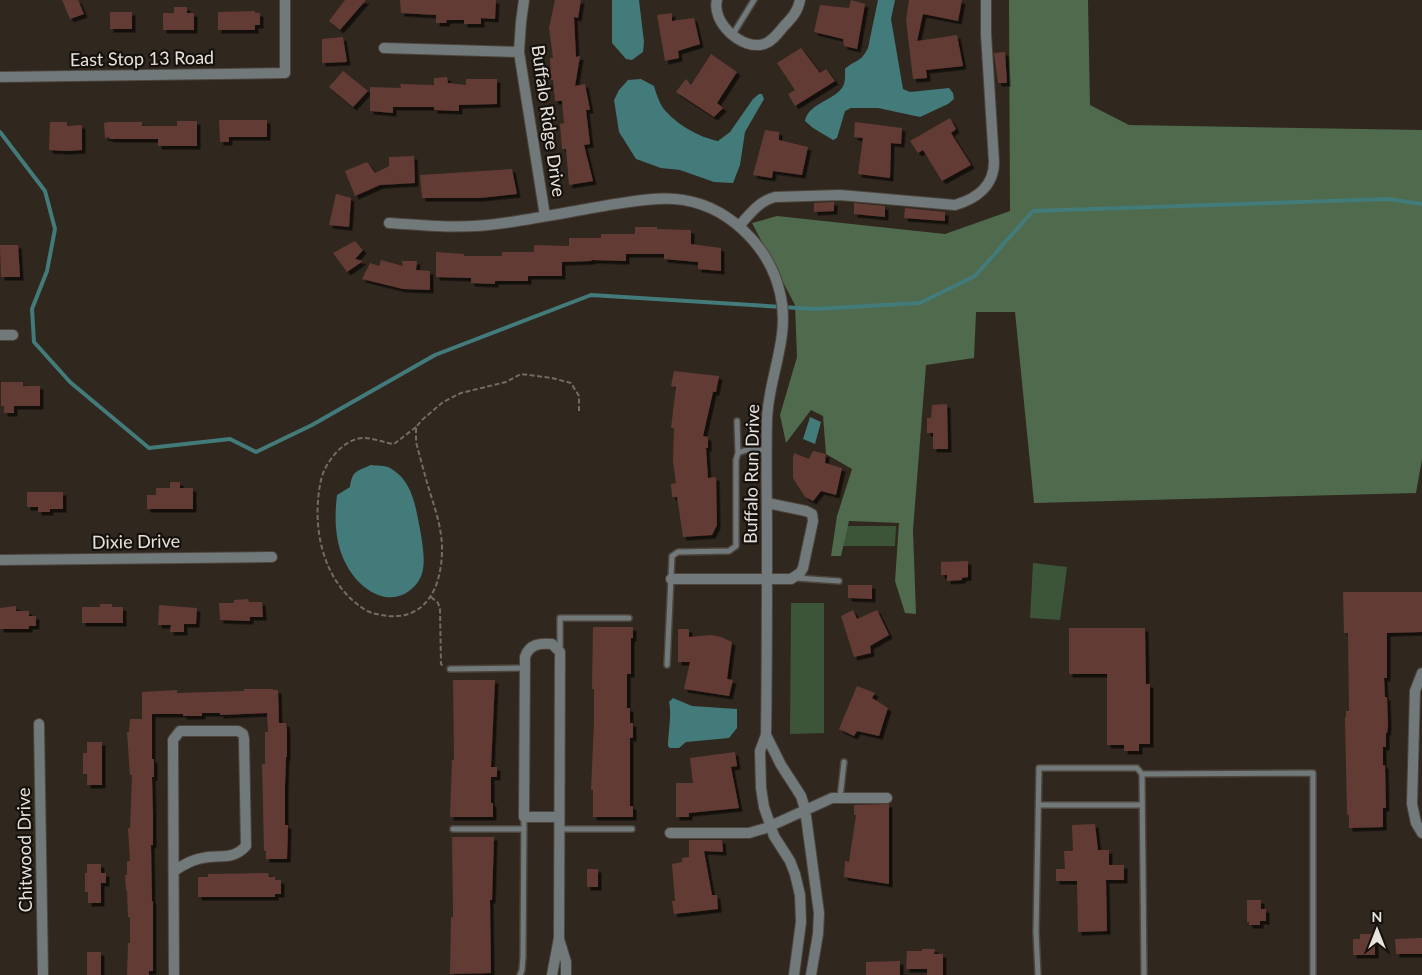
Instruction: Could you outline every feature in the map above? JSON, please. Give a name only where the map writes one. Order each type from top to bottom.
[{"type":"street","name":"East Stop 13 Road","points":[[0,77],[285,73],[285,0]]},
{"type":"street","name":"Buffalo Ridge Drive","points":[[524,0],[519,52],[545,216]]},
{"type":"street","points":[[717,0],[718,18],[724,26],[740,40],[749,44],[760,45],[774,39],[795,15],[800,0]]},
{"type":"street","points":[[738,226],[755,207],[769,198],[775,197],[840,195],[955,205],[966,202],[980,193],[988,184],[994,167],[986,34],[986,0]]},
{"type":"street","points":[[384,48],[519,52]]},
{"type":"street","name":"Buffalo Run Drive","points":[[389,224],[472,227],[647,199],[675,198],[705,206],[718,212],[738,226],[757,245],[769,264],[777,283],[783,310],[782,344],[767,410],[766,735],[760,751],[761,788],[770,826],[790,861],[800,895],[801,922],[794,975]]},
{"type":"street","points":[[0,335],[13,335]]},
{"type":"street","points":[[671,579],[793,578],[800,573],[803,568],[813,521],[812,516],[806,511],[767,503]]},
{"type":"street","name":"Dixie Drive","points":[[0,560],[272,557]]},
{"type":"street","points":[[552,975],[559,938],[560,652],[552,644],[533,646],[526,654],[524,668],[524,817],[559,817]]},
{"type":"street","points":[[1422,673],[1415,691],[1412,804],[1416,823],[1422,833]]},
{"type":"street","name":"Chitwood Drive","points":[[40,724],[43,975]]},
{"type":"street","points":[[174,871],[197,859],[238,854],[246,846],[244,739],[238,731],[180,730],[173,740],[174,975]]},
{"type":"street","name":"Buffalo Run Drive","points":[[766,735],[781,765],[800,796],[805,809],[819,913],[818,934],[810,975]]},
{"type":"street","points":[[670,833],[749,833],[770,826],[827,800],[840,798],[887,798]]},
{"type":"street","points":[[559,938],[566,962],[566,975]]},
{"type":"lane","points":[[733,34],[754,0]]},
{"type":"lane","points":[[667,665],[671,558],[675,552],[730,551],[735,548],[736,460],[738,453],[737,421]]},
{"type":"lane","points":[[738,453],[746,450],[767,450]]},
{"type":"lane","points":[[793,578],[839,581]]},
{"type":"lane","points":[[560,652],[560,618],[629,618]]},
{"type":"lane","points":[[450,669],[524,668]]},
{"type":"lane","points":[[840,798],[844,762]]},
{"type":"lane","points":[[1038,975],[1036,932],[1039,768],[1136,768],[1142,774],[1144,975]]},
{"type":"lane","points":[[1142,774],[1313,773],[1313,975]]},
{"type":"lane","points":[[1039,806],[1142,804]]},
{"type":"lane","points":[[520,975],[523,957],[524,817]]},
{"type":"lane","points":[[453,829],[524,828]]},
{"type":"lane","points":[[559,829],[632,829]]},
{"type":"path","points":[[416,427],[416,442],[442,534],[441,566],[437,586],[431,597],[421,608],[400,617],[383,615],[366,611],[348,596],[338,584],[322,551],[317,504],[323,473],[344,445],[356,439],[366,438],[394,444],[444,402],[461,393],[506,382],[521,374],[552,378],[571,383],[579,396],[580,413]]},
{"type":"path","points":[[431,597],[438,603],[440,609],[441,664],[450,669]]},
{"type":"green space","points":[[1009,0],[1088,0],[1090,105],[1129,125],[1422,130],[1422,459],[1416,493],[1034,503],[1015,312],[976,312],[974,358],[926,365],[913,530],[916,614],[905,613],[895,581],[899,523],[849,521],[841,556],[831,556],[837,516],[852,469],[826,454],[823,416],[811,410],[786,443],[780,415],[797,357],[795,305],[752,223],[777,216],[945,234],[1010,211]]},
{"type":"green space","points":[[844,526],[896,526],[895,546],[842,546]]},
{"type":"green space","points":[[1033,563],[1067,567],[1060,620],[1030,618]]},
{"type":"green space","points":[[791,603],[824,603],[824,733],[790,734]]},
{"type":"water","points":[[612,0],[639,0],[644,42],[643,52],[632,60],[626,59],[612,43]]},
{"type":"water","points":[[878,0],[895,0],[891,19],[903,89],[910,92],[949,88],[953,93],[954,99],[948,104],[920,117],[878,108],[851,108],[845,111],[837,138],[833,140],[805,121],[811,110],[842,88],[845,81],[845,69],[860,59],[865,53],[868,48]]},
{"type":"water","points":[[641,79],[654,86],[663,108],[674,119],[695,133],[718,141],[730,132],[753,99],[762,94],[764,99],[745,132],[740,165],[733,183],[714,182],[680,170],[661,168],[636,159],[619,132],[614,100],[619,90],[628,80]]},
{"type":"water","points":[[810,417],[821,422],[815,444],[803,439]]},
{"type":"water","points":[[371,465],[388,467],[396,472],[404,480],[410,491],[416,509],[424,563],[420,579],[414,587],[400,596],[382,596],[374,593],[359,582],[347,566],[338,541],[336,522],[337,495],[350,487],[356,472]]},
{"type":"water","points":[[673,698],[692,706],[737,709],[737,728],[729,738],[686,742],[679,748],[670,748],[668,746],[669,702]]},
{"type":"building","points":[[62,0],[78,0],[84,14],[70,19]]},
{"type":"building","points":[[345,0],[366,0],[340,30],[329,21]]},
{"type":"building","points":[[400,0],[496,0],[495,19],[481,18],[481,24],[464,24],[464,20],[447,20],[446,23],[436,23],[436,15],[401,13]]},
{"type":"building","points":[[555,0],[581,0],[578,18],[574,17],[576,57],[580,56],[575,86],[585,84],[590,110],[586,110],[590,144],[584,145],[593,181],[569,185],[566,149],[562,149],[560,124],[564,123],[562,101],[555,101],[553,80],[551,80],[550,58],[553,58],[549,28]]},
{"type":"building","points":[[851,0],[865,4],[857,49],[844,46],[843,39],[814,32],[820,5],[849,8]]},
{"type":"building","points":[[909,0],[962,0],[958,21],[923,14],[917,41],[957,35],[963,66],[926,70],[927,78],[913,79],[906,20]]},
{"type":"building","points":[[174,7],[187,7],[187,13],[194,13],[194,30],[163,30],[163,13],[174,13]]},
{"type":"building","points":[[255,11],[255,13],[260,13],[260,25],[255,25],[255,30],[218,30],[218,12]]},
{"type":"building","points":[[110,12],[132,12],[132,29],[110,29]]},
{"type":"building","points":[[672,13],[672,21],[694,18],[700,44],[678,51],[679,58],[665,61],[657,15]]},
{"type":"building","points":[[343,37],[347,62],[322,63],[322,39]]},
{"type":"building","points":[[801,48],[820,73],[826,69],[835,81],[795,106],[788,94],[795,90],[777,63]]},
{"type":"building","points":[[1005,52],[1007,83],[998,83],[994,53]]},
{"type":"building","points":[[711,54],[737,72],[717,103],[723,108],[714,117],[676,92],[686,79],[691,85]]},
{"type":"building","points":[[343,71],[368,91],[353,107],[329,87]]},
{"type":"building","points":[[447,77],[448,83],[466,85],[466,79],[497,79],[497,104],[459,105],[459,111],[434,110],[434,107],[393,107],[393,113],[370,111],[370,87],[401,88],[400,84],[434,85],[434,78]]},
{"type":"building","points":[[950,118],[956,129],[951,133],[971,165],[942,181],[923,150],[918,153],[910,141]]},
{"type":"building","points":[[219,120],[267,120],[267,137],[229,137],[229,142],[220,142]]},
{"type":"building","points":[[177,121],[197,121],[197,146],[158,146],[158,139],[105,138],[104,123],[142,122],[142,126],[177,126]]},
{"type":"building","points":[[50,122],[67,122],[67,126],[82,125],[82,150],[49,150]]},
{"type":"building","points":[[855,122],[902,128],[901,144],[891,143],[890,178],[858,174],[863,138],[854,137]]},
{"type":"building","points":[[765,130],[779,132],[779,140],[808,147],[802,175],[773,171],[772,178],[753,175]]},
{"type":"building","points":[[414,156],[415,183],[380,185],[355,196],[345,171],[367,162],[375,173],[389,166],[389,157]]},
{"type":"building","points":[[512,169],[517,194],[480,198],[422,198],[420,175]]},
{"type":"building","points":[[336,194],[351,198],[349,227],[329,225]]},
{"type":"building","points":[[834,202],[834,211],[814,212],[814,203]]},
{"type":"building","points":[[854,203],[885,206],[885,217],[854,214]]},
{"type":"building","points":[[905,208],[945,212],[945,221],[904,218]]},
{"type":"building","points":[[635,227],[691,230],[691,244],[721,248],[721,271],[698,269],[698,262],[664,259],[664,254],[626,254],[626,261],[592,260],[562,262],[562,276],[528,276],[528,281],[495,281],[495,284],[471,283],[471,278],[436,277],[436,252],[464,254],[464,256],[502,256],[502,252],[534,252],[534,245],[569,246],[569,238],[601,238],[601,234],[635,234]]},
{"type":"building","points":[[355,241],[363,250],[355,259],[363,261],[347,272],[333,253]]},
{"type":"building","points":[[0,245],[18,245],[20,277],[1,277]]},
{"type":"building","points":[[381,260],[403,266],[402,261],[417,261],[416,270],[430,271],[430,290],[403,289],[362,279],[370,263],[379,266]]},
{"type":"building","points":[[674,371],[719,376],[716,392],[713,392],[703,436],[708,437],[708,448],[706,448],[708,478],[716,477],[717,525],[712,535],[683,537],[677,497],[672,497],[671,484],[676,483],[673,462],[674,428],[671,428],[676,387],[671,386]]},
{"type":"building","points":[[1,382],[23,382],[23,386],[40,386],[40,406],[14,406],[14,413],[4,413],[4,406],[1,406]]},
{"type":"building","points":[[947,404],[948,449],[933,449],[933,433],[927,433],[927,418],[931,418],[932,405]]},
{"type":"building","points":[[813,451],[826,454],[825,463],[842,468],[836,495],[821,491],[813,501],[805,497],[793,478],[793,458],[794,453],[809,459]]},
{"type":"building","points":[[170,482],[180,482],[180,488],[193,488],[193,509],[147,509],[147,495],[156,495],[156,488],[170,488]]},
{"type":"building","points":[[27,492],[63,492],[63,509],[50,509],[50,512],[38,512],[38,507],[27,507]]},
{"type":"building","points":[[968,561],[968,577],[962,578],[962,580],[947,581],[947,575],[941,575],[941,562]]},
{"type":"building","points":[[848,585],[872,585],[872,599],[848,598]]},
{"type":"building","points":[[1343,592],[1422,592],[1422,632],[1387,633],[1387,678],[1384,678],[1388,726],[1386,747],[1383,747],[1386,808],[1383,808],[1383,827],[1349,828],[1345,717],[1346,711],[1349,711],[1348,633],[1344,633]]},
{"type":"building","points":[[248,599],[249,602],[262,602],[263,617],[250,617],[250,621],[220,620],[219,603],[234,603],[234,600]]},
{"type":"building","points":[[100,604],[112,604],[112,607],[123,607],[123,623],[82,623],[82,607],[100,607]]},
{"type":"building","points":[[159,605],[197,608],[196,624],[184,624],[184,632],[170,632],[171,625],[158,625]]},
{"type":"building","points":[[16,606],[16,611],[29,611],[29,616],[36,616],[36,626],[29,626],[29,629],[0,629],[0,608]]},
{"type":"building","points":[[853,610],[857,619],[877,610],[889,635],[870,646],[871,653],[854,657],[841,616]]},
{"type":"building","points":[[593,627],[633,627],[633,638],[631,638],[631,674],[627,674],[627,708],[630,708],[630,723],[633,723],[633,738],[630,738],[630,806],[633,806],[633,817],[593,817],[593,790],[591,790],[594,722],[594,689],[592,689]]},
{"type":"building","points":[[1069,628],[1145,628],[1146,684],[1150,684],[1150,744],[1139,744],[1139,751],[1124,751],[1124,745],[1107,745],[1107,674],[1069,674]]},
{"type":"building","points":[[678,629],[689,629],[689,637],[711,635],[732,642],[727,679],[733,680],[729,696],[684,689],[690,662],[678,662]]},
{"type":"building","points":[[453,680],[495,680],[491,767],[497,767],[497,777],[491,777],[493,817],[450,817],[452,760],[454,760]]},
{"type":"building","points":[[857,686],[875,693],[872,698],[888,708],[879,736],[857,731],[854,736],[839,729]]},
{"type":"building","points":[[244,689],[278,690],[279,723],[286,723],[287,730],[285,825],[288,825],[287,859],[266,859],[266,851],[264,851],[262,764],[265,764],[265,732],[268,732],[267,713],[220,715],[220,713],[202,713],[202,716],[152,714],[152,759],[154,759],[154,777],[152,777],[153,845],[151,845],[153,971],[149,971],[149,975],[127,975],[130,917],[128,917],[125,875],[127,875],[127,861],[130,861],[128,828],[130,828],[132,775],[130,775],[127,732],[129,732],[130,719],[142,719],[142,692],[177,690],[177,693],[244,691]]},
{"type":"building","points":[[87,742],[102,742],[102,785],[87,785],[87,774],[83,774],[83,753],[87,753]]},
{"type":"building","points":[[735,752],[737,766],[731,767],[739,808],[689,813],[689,817],[676,817],[676,783],[693,783],[690,758]]},
{"type":"building","points":[[889,804],[889,884],[844,877],[845,861],[849,862],[856,815],[854,815],[854,805]]},
{"type":"building","points":[[1095,824],[1098,850],[1109,850],[1109,865],[1124,865],[1124,880],[1106,880],[1107,931],[1078,932],[1077,881],[1056,881],[1056,869],[1065,869],[1064,851],[1073,851],[1072,825]]},
{"type":"building","points":[[452,837],[494,837],[492,900],[490,900],[491,973],[450,974],[451,917],[453,917]]},
{"type":"building","points":[[689,840],[722,840],[723,852],[704,851],[712,895],[717,895],[718,909],[674,914],[672,901],[675,901],[672,864],[682,862],[682,858],[689,857]]},
{"type":"building","points":[[87,864],[101,864],[101,873],[106,873],[106,883],[101,883],[101,903],[88,903],[88,892],[85,892]]},
{"type":"building","points":[[587,869],[598,869],[598,887],[587,887]]},
{"type":"building","points":[[268,873],[269,877],[281,880],[281,894],[275,894],[275,897],[198,897],[198,877],[208,877],[208,874]]},
{"type":"building","points":[[1247,900],[1261,900],[1261,909],[1266,909],[1266,921],[1260,921],[1260,925],[1249,925],[1249,922],[1247,922]]},
{"type":"building","points":[[1360,934],[1375,934],[1375,955],[1353,955],[1353,939],[1360,939]]},
{"type":"building","points":[[1422,938],[1422,954],[1396,954],[1395,939]]},
{"type":"building","points":[[922,949],[935,949],[934,954],[943,954],[943,975],[927,975],[927,969],[906,969],[907,951],[922,951]]},
{"type":"building","points":[[87,952],[101,952],[101,975],[87,975]]},
{"type":"building","points":[[900,961],[900,975],[866,975],[866,962]]},
{"type":"waterway","points":[[0,132],[45,191],[55,229],[47,271],[32,309],[34,342],[70,382],[149,448],[230,439],[256,452],[312,425],[435,355],[591,295],[815,309],[920,303],[975,276],[1033,211],[1388,199],[1422,204]]}]
